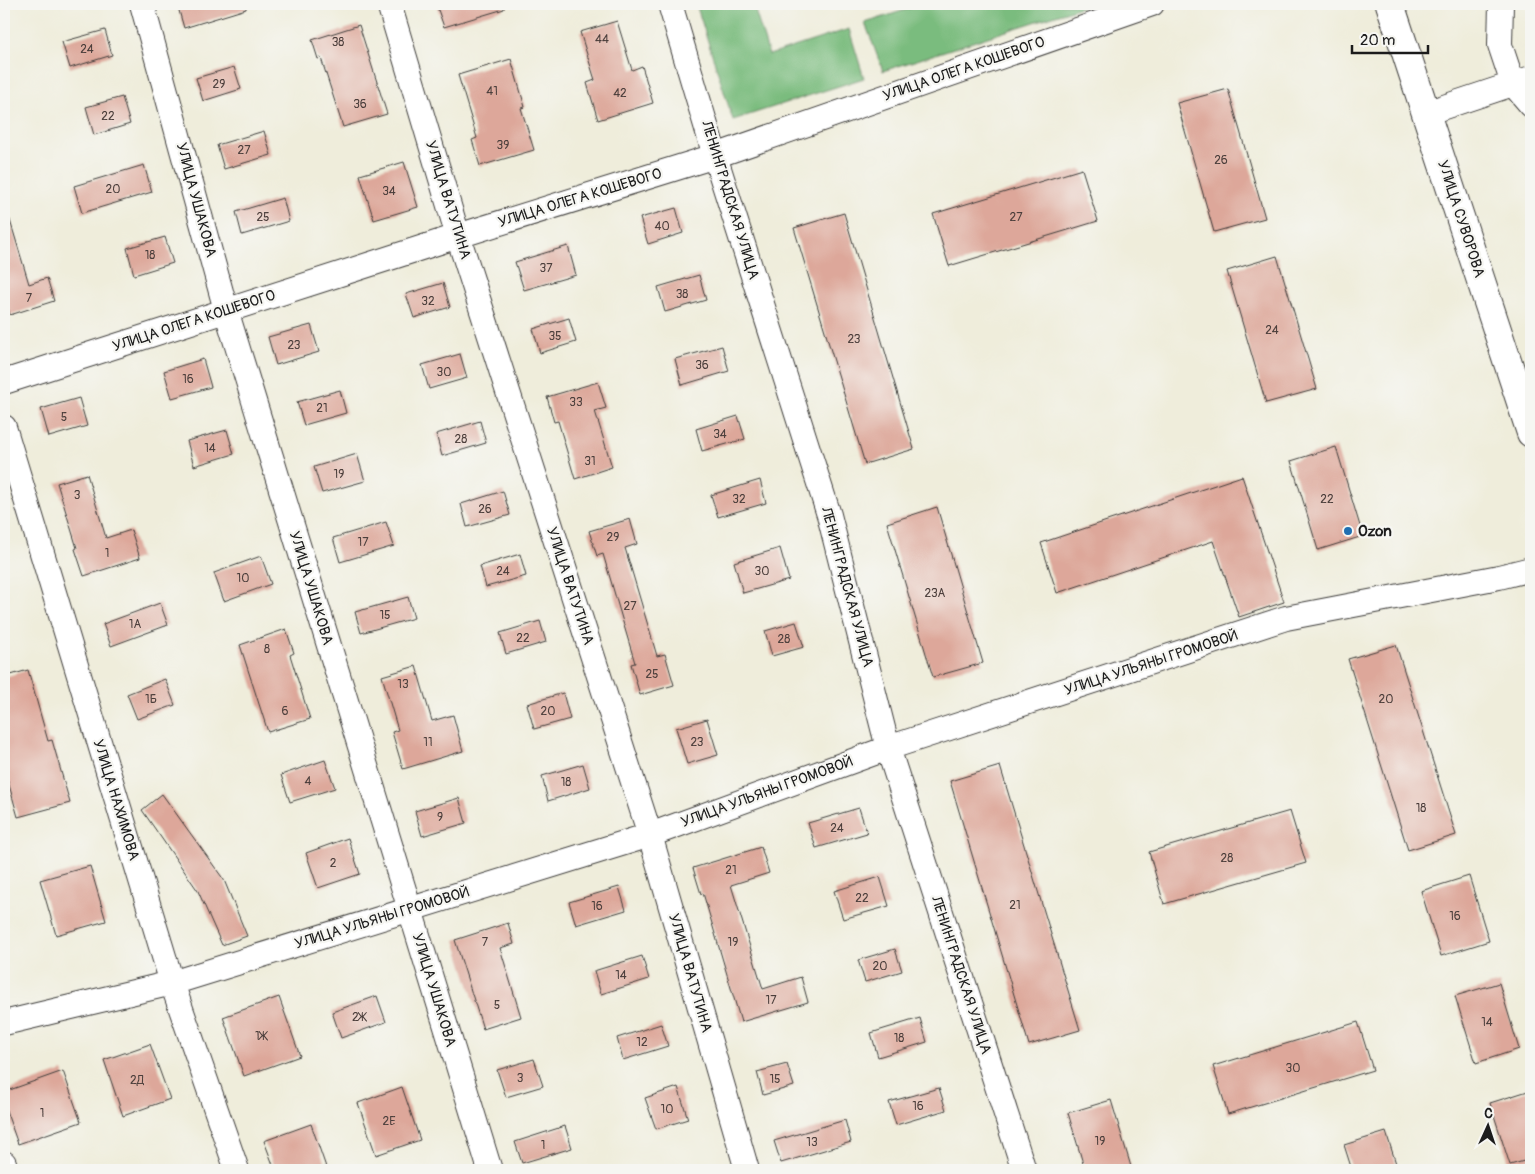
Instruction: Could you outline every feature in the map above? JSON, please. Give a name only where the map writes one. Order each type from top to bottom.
[{"type":"main road","name":"УЛИЦА СУВОРОВА","points":[[1390,4],[1531,433]]},
{"type":"street","name":"УЛИЦА УШАКОВА","points":[[142,4],[226,310],[490,1170]]},
{"type":"street","name":"УЛИЦА ВАТУТИНА","points":[[389,4],[458,236],[650,835],[747,1170]]},
{"type":"street","name":"ЛЕНИНГРАДСКАЯ УЛИЦА","points":[[670,4],[715,156],[829,515],[888,748],[1024,1170]]},
{"type":"street","name":"УЛИЦА ОЛЕГА КОШЕВОГО","points":[[4,382],[458,236],[715,156],[1152,4]]},
{"type":"street","points":[[1501,4],[1500,45],[1522,81],[1531,105]]},
{"type":"street","points":[[1426,113],[1522,81]]},
{"type":"street","name":"УЛИЦА НАХИМОВА","points":[[4,427],[172,983],[236,1170]]},
{"type":"street","name":"УЛИЦА УЛЬЯНЫ ГРОМОВОЙ","points":[[4,1022],[172,983],[650,835],[888,748],[1286,618],[1499,578],[1531,569]]},
{"type":"street","points":[[4,1163],[6,1170]]},
{"type":"green space","points":[[696,4],[753,4],[769,55],[849,29],[864,78],[733,120]]},
{"type":"green space","points":[[923,4],[1090,4],[883,71],[865,23]]},
{"type":"building","points":[[189,4],[246,4],[246,9],[184,28],[178,7]]},
{"type":"building","points":[[436,4],[504,4],[504,9],[444,27]]},
{"type":"building","points":[[617,21],[632,70],[642,66],[653,103],[598,120],[587,83],[595,80],[580,32]]},
{"type":"building","points":[[359,25],[387,114],[343,127],[321,58],[318,59],[312,40]]},
{"type":"building","points":[[105,30],[112,55],[70,68],[62,42]]},
{"type":"building","points":[[511,59],[525,107],[521,108],[534,150],[480,166],[472,140],[477,138],[458,75]]},
{"type":"building","points":[[234,67],[241,89],[203,101],[196,78]]},
{"type":"building","points":[[1228,89],[1265,218],[1214,232],[1177,103]]},
{"type":"building","points":[[122,97],[130,124],[94,135],[86,107]]},
{"type":"building","points":[[264,131],[271,155],[224,169],[217,145]]},
{"type":"building","points":[[404,162],[418,207],[374,220],[360,175]]},
{"type":"building","points":[[144,165],[152,192],[82,213],[74,186]]},
{"type":"building","points":[[1082,169],[1098,221],[949,266],[933,214]]},
{"type":"building","points":[[283,198],[289,221],[242,235],[236,212]]},
{"type":"building","points":[[676,208],[683,233],[648,244],[640,218]]},
{"type":"building","points":[[844,213],[914,449],[865,464],[794,228]]},
{"type":"building","points":[[9,217],[29,284],[47,278],[54,301],[10,315],[4,295],[4,218]]},
{"type":"building","points":[[165,237],[173,263],[134,275],[127,248]]},
{"type":"building","points":[[568,246],[576,275],[524,290],[515,262]]},
{"type":"building","points":[[1277,256],[1317,389],[1266,403],[1227,271]]},
{"type":"building","points":[[699,275],[706,300],[665,312],[658,287]]},
{"type":"building","points":[[443,283],[450,307],[414,318],[406,294]]},
{"type":"building","points":[[569,318],[576,342],[540,353],[533,329]]},
{"type":"building","points":[[311,325],[319,352],[276,365],[268,337]]},
{"type":"building","points":[[722,346],[729,371],[682,385],[675,359]]},
{"type":"building","points":[[460,354],[467,378],[429,389],[422,365]]},
{"type":"building","points":[[203,359],[211,387],[172,398],[164,371]]},
{"type":"building","points":[[598,382],[606,408],[595,411],[612,467],[575,479],[558,421],[554,422],[547,397]]},
{"type":"building","points":[[340,390],[346,413],[304,425],[297,402]]},
{"type":"building","points":[[79,398],[87,426],[49,437],[41,409]]},
{"type":"building","points":[[738,416],[745,439],[702,451],[696,429]]},
{"type":"building","points":[[480,421],[486,443],[442,456],[436,434]]},
{"type":"building","points":[[227,430],[234,454],[194,466],[187,441]]},
{"type":"building","points":[[1336,447],[1363,536],[1318,550],[1291,461]]},
{"type":"building","points":[[357,454],[365,481],[322,493],[314,467]]},
{"type":"building","points":[[87,474],[106,538],[131,530],[140,558],[84,576],[57,483]]},
{"type":"building","points":[[1242,476],[1284,602],[1239,617],[1213,541],[1057,593],[1041,543]]},
{"type":"building","points":[[760,480],[766,503],[718,517],[711,495]]},
{"type":"building","points":[[503,491],[510,515],[467,527],[461,504]]},
{"type":"building","points":[[937,507],[983,663],[933,677],[887,523]]},
{"type":"building","points":[[630,519],[637,544],[625,548],[657,656],[665,654],[674,685],[640,695],[631,664],[635,663],[603,554],[597,556],[589,531]]},
{"type":"building","points":[[386,522],[394,546],[340,562],[333,538]]},
{"type":"building","points":[[780,548],[789,580],[743,593],[734,562]]},
{"type":"building","points":[[520,554],[526,576],[486,587],[480,566]]},
{"type":"building","points":[[261,556],[271,584],[224,601],[214,573]]},
{"type":"building","points":[[408,597],[414,618],[361,633],[355,612]]},
{"type":"building","points":[[160,603],[168,625],[111,646],[103,624]]},
{"type":"building","points":[[540,621],[546,642],[506,654],[500,633]]},
{"type":"building","points":[[796,622],[804,647],[772,656],[765,631]]},
{"type":"building","points":[[286,629],[294,653],[290,655],[310,719],[268,732],[240,645]]},
{"type":"building","points":[[1396,645],[1456,835],[1408,850],[1348,659]]},
{"type":"building","points":[[416,666],[432,721],[453,715],[463,751],[403,769],[392,732],[398,730],[382,676]]},
{"type":"building","points":[[28,670],[48,741],[52,740],[70,803],[18,817],[4,767],[4,677]]},
{"type":"building","points":[[165,679],[175,705],[137,719],[127,694]]},
{"type":"building","points":[[563,693],[570,719],[534,729],[527,704]]},
{"type":"building","points":[[707,719],[718,755],[687,764],[676,728]]},
{"type":"building","points":[[325,760],[335,788],[290,802],[281,775]]},
{"type":"building","points":[[583,764],[590,788],[548,801],[542,776]]},
{"type":"building","points":[[1000,766],[1080,1030],[1029,1045],[950,781]]},
{"type":"building","points":[[162,794],[224,880],[247,936],[222,945],[198,891],[142,810]]},
{"type":"building","points":[[459,798],[466,823],[422,836],[415,811]]},
{"type":"building","points":[[859,808],[867,833],[816,848],[808,823]]},
{"type":"building","points":[[1290,811],[1306,863],[1164,904],[1149,852]]},
{"type":"building","points":[[348,838],[360,874],[318,888],[306,853]]},
{"type":"building","points":[[761,847],[769,873],[731,885],[763,989],[801,977],[808,1002],[741,1022],[703,893],[701,894],[693,868]]},
{"type":"building","points":[[90,866],[106,921],[56,935],[40,880]]},
{"type":"building","points":[[1469,876],[1489,941],[1441,956],[1421,891]]},
{"type":"building","points":[[880,877],[889,906],[843,919],[834,891]]},
{"type":"building","points":[[619,887],[626,910],[576,925],[569,902]]},
{"type":"building","points":[[508,923],[514,944],[500,948],[521,1017],[483,1029],[455,940]]},
{"type":"building","points":[[895,949],[902,971],[865,982],[858,960]]},
{"type":"building","points":[[642,956],[649,979],[601,994],[594,971]]},
{"type":"building","points":[[1499,983],[1519,1049],[1476,1063],[1455,996]]},
{"type":"building","points":[[377,996],[386,1022],[341,1038],[332,1012]]},
{"type":"building","points":[[279,997],[300,1056],[244,1076],[223,1017]]},
{"type":"building","points":[[920,1018],[927,1042],[878,1057],[871,1033]]},
{"type":"building","points":[[1358,1022],[1373,1070],[1228,1114],[1213,1066]]},
{"type":"building","points":[[661,1024],[668,1046],[623,1060],[617,1038]]},
{"type":"building","points":[[150,1044],[170,1099],[123,1116],[104,1060]]},
{"type":"building","points":[[534,1059],[543,1086],[506,1097],[497,1070]]},
{"type":"building","points":[[787,1064],[794,1086],[763,1095],[757,1072]]},
{"type":"building","points":[[63,1071],[81,1122],[18,1144],[4,1105],[4,1092]]},
{"type":"building","points":[[402,1087],[420,1140],[376,1155],[358,1103]]},
{"type":"building","points":[[678,1087],[688,1119],[656,1129],[645,1098]]},
{"type":"building","points":[[939,1088],[946,1110],[896,1125],[889,1102]]},
{"type":"building","points":[[1531,1090],[1531,1159],[1510,1165],[1490,1103]]},
{"type":"building","points":[[1111,1100],[1132,1170],[1085,1170],[1068,1113]]},
{"type":"building","points":[[845,1120],[851,1142],[781,1163],[774,1141]]},
{"type":"building","points":[[311,1124],[327,1170],[275,1170],[264,1141]]},
{"type":"building","points":[[565,1126],[572,1148],[522,1163],[515,1142]]},
{"type":"building","points":[[1386,1132],[1398,1170],[1352,1170],[1344,1145]]},
{"type":"place","name":"Ozon","points":[[1348,531]]}]
